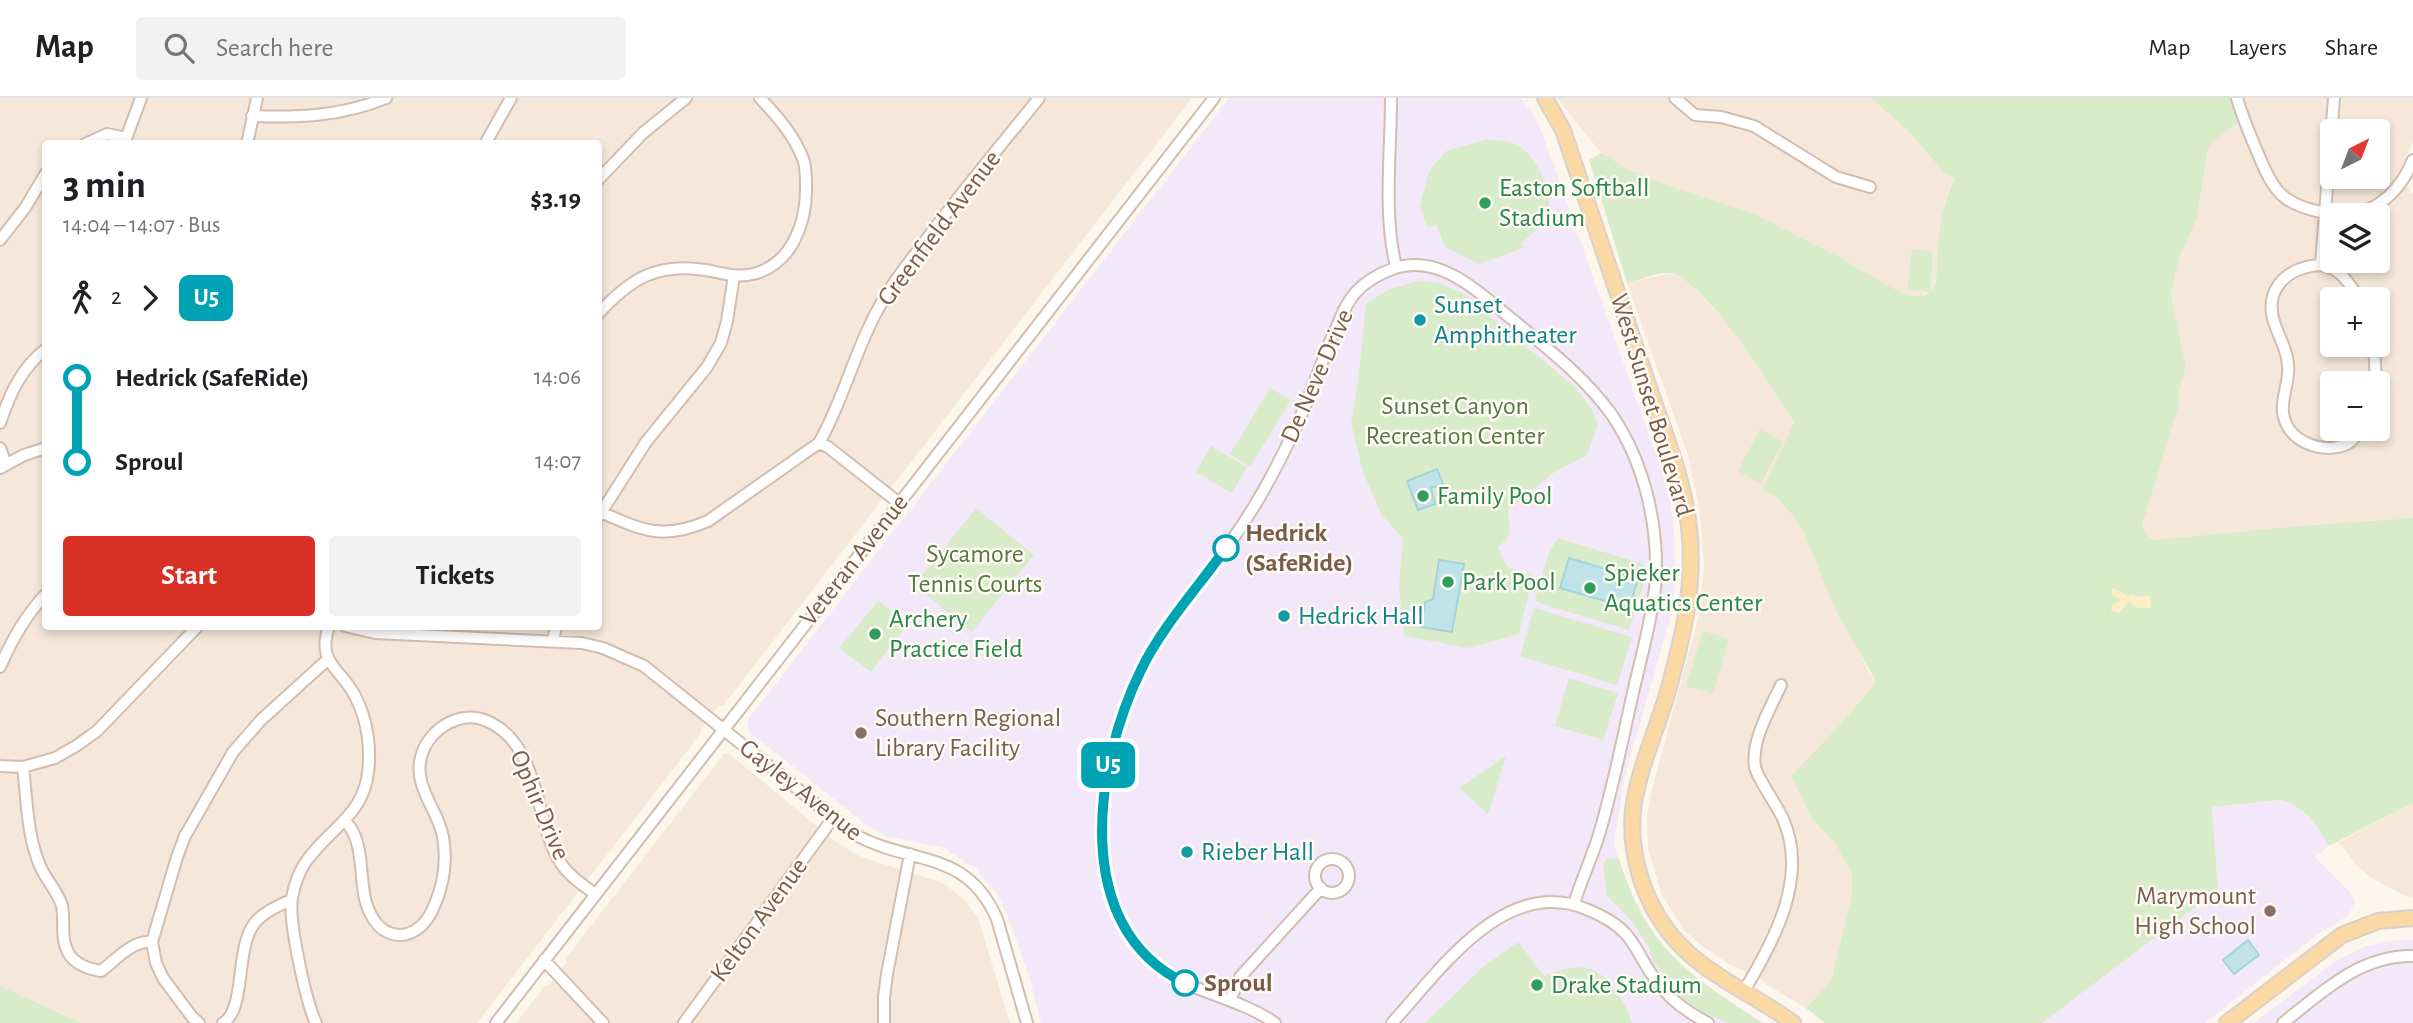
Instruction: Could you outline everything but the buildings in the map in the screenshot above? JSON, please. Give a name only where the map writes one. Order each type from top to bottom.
[{"type":"main road","name":"West Sunset Boulevard","points":[[1545,98],[1563,130],[1572,156],[1675,465],[1689,527],[1692,570],[1690,602],[1668,691],[1637,783],[1632,829],[1636,860],[1650,902],[1674,938],[1705,966],[1793,1023]]},
{"type":"main road","points":[[2227,1023],[2342,935],[2378,921],[2413,918]]},
{"type":"street","points":[[125,140],[141,98]]},
{"type":"street","points":[[248,140],[257,98]]},
{"type":"street","points":[[252,116],[293,118],[333,114],[386,98]]},
{"type":"street","points":[[487,140],[511,98]]},
{"type":"street","points":[[602,176],[643,133],[686,98]]},
{"type":"street","points":[[602,310],[621,290],[640,278],[663,270],[687,268],[734,276],[754,274],[775,264],[789,249],[801,228],[806,206],[804,160],[790,135],[760,98]]},
{"type":"street","name":"Greenfield Avenue","points":[[819,443],[835,415],[865,335],[878,309],[949,208],[1039,98]]},
{"type":"street","name":"Veteran Avenue","points":[[496,1023],[1214,98]]},
{"type":"street","points":[[1391,98],[1388,225],[1396,267]]},
{"type":"street","points":[[1675,98],[1695,115],[1754,125],[1836,177],[1870,187]]},
{"type":"street","points":[[2237,98],[2246,128],[2269,180],[2293,204],[2305,210],[2320,212]]},
{"type":"street","points":[[2329,203],[2334,98]]},
{"type":"street","points":[[94,140],[107,134],[122,140]]},
{"type":"street","points":[[2379,203],[2393,193],[2413,160]]},
{"type":"street","points":[[0,240],[25,208],[42,180]]},
{"type":"street","points":[[2320,264],[2288,273],[2272,298],[2275,327],[2284,342],[2289,369],[2283,415],[2291,430],[2314,447],[2332,449],[2351,441]]},
{"type":"street","name":"De Neve Drive","points":[[1275,1023],[1230,1000],[1188,985],[1166,972],[1143,951],[1121,920],[1108,888],[1103,861],[1108,766],[1125,706],[1142,666],[1235,536],[1271,477],[1294,432],[1348,302],[1364,284],[1396,267],[1428,266],[1446,271],[1463,280],[1536,339],[1596,394],[1614,419],[1641,473],[1655,540],[1654,590],[1602,824],[1574,904]]},
{"type":"street","points":[[2340,273],[2352,287]]},
{"type":"street","points":[[602,509],[646,442],[707,367],[721,343],[734,276]]},
{"type":"street","points":[[0,423],[23,371],[42,353]]},
{"type":"street","points":[[602,515],[646,530],[670,533],[690,529],[708,521],[819,443],[828,447],[899,503]]},
{"type":"street","points":[[0,448],[3,466],[42,450]]},
{"type":"street","points":[[0,667],[13,639],[42,598]]},
{"type":"street","points":[[0,766],[23,767],[55,758],[97,731],[194,630]]},
{"type":"street","points":[[316,1023],[303,974],[292,900],[307,859],[346,821],[355,809],[367,781],[368,740],[365,719],[355,694],[327,660],[328,630]]},
{"type":"street","name":"Gayley Avenue","points":[[362,630],[375,633],[582,643],[627,657],[654,674],[854,834],[873,845],[942,863],[971,880],[987,898],[997,919],[1027,1023]]},
{"type":"street","points":[[553,641],[555,630]]},
{"type":"street","points":[[200,1023],[192,1017],[163,978],[156,963],[152,942],[185,836],[233,752],[261,720],[327,660]]},
{"type":"street","points":[[1744,991],[1769,948],[1783,912],[1791,878],[1793,858],[1784,820],[1755,766],[1755,750],[1780,685]]},
{"type":"street","name":"Ophir Drive","points":[[346,821],[357,838],[363,889],[379,926],[388,932],[401,935],[419,928],[433,909],[442,887],[445,863],[443,836],[422,790],[419,774],[421,756],[429,739],[442,727],[457,719],[479,718],[500,727],[517,746],[535,790],[544,826],[561,864],[595,894]]},
{"type":"street","points":[[23,767],[34,847],[41,868],[60,899],[64,943],[69,955],[88,969],[101,971],[133,946],[142,941],[152,942]]},
{"type":"street","name":"Kelton Avenue","points":[[684,1023],[833,818]]},
{"type":"street","points":[[882,1022],[887,974],[910,854]]},
{"type":"street","points":[[1230,1000],[1240,977],[1321,888]]},
{"type":"street","points":[[223,1023],[228,1021],[234,1010],[240,964],[253,925],[264,914],[292,900]]},
{"type":"street","points":[[1392,1023],[1476,933],[1498,919],[1543,902],[1574,904],[1615,924],[1633,943],[1665,993],[1708,1023]]},
{"type":"street","points":[[2283,1023],[2335,982],[2355,970],[2382,960],[2413,956]]},
{"type":"street","points":[[544,960],[603,1023]]},
{"type":"shaded area","points":[[0,98],[1192,98],[723,706],[718,706],[701,729],[701,733],[477,1023],[82,1023],[0,986]]},
{"type":"shaded area","points":[[1229,98],[1521,98],[1533,114],[1543,135],[1657,458],[1669,496],[1674,526],[1675,590],[1669,622],[1625,776],[1614,844],[1627,890],[1648,930],[1675,962],[1698,981],[1764,1023],[1041,1023],[1030,979],[1007,914],[997,894],[976,869],[944,848],[885,836],[867,825],[752,734],[747,725],[749,718]]},
{"type":"shaded area","points":[[1557,98],[1871,98],[1910,133],[1945,174],[1955,178],[1944,207],[1937,276],[1933,290],[1919,296],[1898,291],[1755,214],[1678,189],[1628,169],[1601,153]]},
{"type":"shaded area","points":[[2237,98],[2413,98],[2413,142],[2399,176],[2413,194],[2413,518],[2155,540],[2146,535],[2142,526],[2179,405],[2179,391],[2186,367],[2171,295],[2179,258],[2197,218],[2211,143],[2222,134]]},
{"type":"shaded area","points":[[1670,273],[1685,279],[1693,286],[1728,325],[1773,388],[1794,424],[1762,490],[1777,498],[1795,518],[1868,671],[1876,682],[1841,724],[1812,819],[1834,842],[1852,873],[1851,899],[1831,981],[1806,1008],[1762,979],[1730,965],[1684,930],[1662,895],[1648,849],[1647,816],[1652,789],[1700,611],[1704,564],[1700,512],[1688,455],[1627,283]]},
{"type":"shaded area","points":[[728,753],[835,841],[861,857],[943,883],[965,900],[978,918],[1010,1023],[516,1023],[545,986],[550,984],[566,963],[566,958],[724,754]]},
{"type":"shaded area","name":"Marymount High School","points":[[2280,800],[2296,806],[2316,823],[2329,846],[2315,857],[2349,891],[2355,901],[2349,915],[2315,936],[2205,1023],[2042,1023],[2218,890],[2212,807]]},
{"type":"shaded area","points":[[2413,803],[2413,898],[2375,880],[2357,866],[2339,842]]},
{"type":"shaded area","points":[[2413,940],[2413,1023],[2254,1023],[2334,962],[2366,946]]},
{"type":"green space","points":[[1871,98],[2237,98],[2243,119],[2211,143],[2197,218],[2179,258],[2171,295],[2186,367],[2179,391],[2179,405],[2142,526],[2146,535],[2155,540],[2413,518],[2413,803],[2329,846],[2309,817],[2297,807],[2280,800],[2212,807],[2218,890],[2042,1023],[1825,1023],[1806,1008],[1831,981],[1851,899],[1852,873],[1834,842],[1812,819],[1791,776],[1841,724],[1876,682],[1832,603],[1806,537],[1795,518],[1777,498],[1762,490],[1794,423],[1737,338],[1700,293],[1683,279],[1669,273],[1627,283],[1589,160],[1601,153],[1628,169],[1678,189],[1755,214],[1898,291],[1911,296],[1925,295],[1929,292],[1907,289],[1912,249],[1933,252],[1930,292],[1936,281],[1944,208],[1955,178],[1945,174],[1910,133]]},
{"type":"green space","name":"Easton Softball Stadium","points":[[1485,140],[1513,143],[1530,155],[1547,187],[1549,199],[1545,219],[1522,243],[1523,248],[1479,264],[1445,247],[1437,225],[1428,228],[1420,207],[1429,171],[1446,151]]},
{"type":"green space","name":"Sunset Canyon Recreation Center","points":[[1418,281],[1440,283],[1462,293],[1575,387],[1591,408],[1598,424],[1587,455],[1553,473],[1508,510],[1510,534],[1498,548],[1507,567],[1533,575],[1519,634],[1468,648],[1404,636],[1399,588],[1403,538],[1381,514],[1363,472],[1351,423],[1366,303],[1390,289]]},
{"type":"green space","points":[[1270,388],[1291,400],[1250,467],[1230,454]]},
{"type":"green space","points":[[1760,429],[1783,442],[1761,484],[1738,471]]},
{"type":"green space","points":[[1211,446],[1247,467],[1232,493],[1196,472]]},
{"type":"green space","name":"Sycamore Tennis Courts","points":[[976,508],[1034,555],[972,632],[914,585]]},
{"type":"green space","name":"Spieker Aquatics Center","points":[[1558,538],[1643,564],[1646,576],[1629,630],[1539,603],[1535,599],[1549,552]]},
{"type":"green space","name":"Archery Practice Field","points":[[878,601],[909,623],[871,672],[839,648]]},
{"type":"green space","points":[[1534,608],[1632,637],[1617,685],[1520,656]]},
{"type":"green space","points":[[1703,631],[1729,639],[1713,694],[1686,686]]},
{"type":"green space","points":[[1569,678],[1618,693],[1603,740],[1555,726]]},
{"type":"green space","points":[[1506,756],[1488,814],[1459,788]]},
{"type":"green space","points":[[1608,858],[1619,859],[1643,916],[1673,956],[1711,988],[1761,1023],[1728,1023],[1702,1012],[1679,995],[1653,961],[1649,947],[1630,919],[1607,896],[1603,864]]},
{"type":"green space","name":"Drake Stadium","points":[[1518,942],[1544,976],[1576,967],[1595,971],[1609,982],[1621,998],[1632,1023],[1425,1023],[1484,966]]},
{"type":"green space","points":[[0,986],[82,1023],[0,1023]]},
{"type":"sand","points":[[2113,588],[2128,596],[2150,596],[2151,606],[2140,608],[2130,601],[2119,613],[2111,611],[2112,605],[2120,599],[2113,596]]},
{"type":"water","name":"Family Pool","points":[[1437,469],[1443,484],[1431,488],[1435,504],[1418,510],[1407,481]]},
{"type":"water","points":[[1569,558],[1638,579],[1629,608],[1560,588]]},
{"type":"water","name":"Park Pool","points":[[1439,560],[1464,564],[1452,632],[1421,627],[1425,602],[1433,599]]},
{"type":"water","points":[[2248,940],[2259,955],[2234,974],[2223,960]]},
{"type":"bus line","name":"U5","points":[[1185,983],[1149,958],[1123,924],[1113,903],[1104,875],[1104,804],[1108,766],[1120,720],[1142,666],[1226,548]]},
{"type":"place","name":"Easton Softball Stadium","points":[[1485,203]]},
{"type":"place","name":"Sunset Amphitheater","points":[[1420,320]]},
{"type":"place","name":"Family Pool","points":[[1423,496]]},
{"type":"place","name":"Hedrick (SafeRide)","points":[[1226,548]]},
{"type":"place","name":"Park Pool","points":[[1448,582]]},
{"type":"place","name":"Spieker Aquatics Center","points":[[1590,588]]},
{"type":"place","name":"Hedrick Hall","points":[[1284,616]]},
{"type":"place","name":"Archery Practice Field","points":[[875,634]]},
{"type":"place","name":"Southern Regional Library Facility","points":[[861,733]]},
{"type":"place","name":"Rieber Hall","points":[[1187,852]]},
{"type":"place","name":"Marymount High School","points":[[2270,911]]},
{"type":"place","name":"Sproul","points":[[1185,983]]},
{"type":"place","name":"Drake Stadium","points":[[1537,985]]}]
